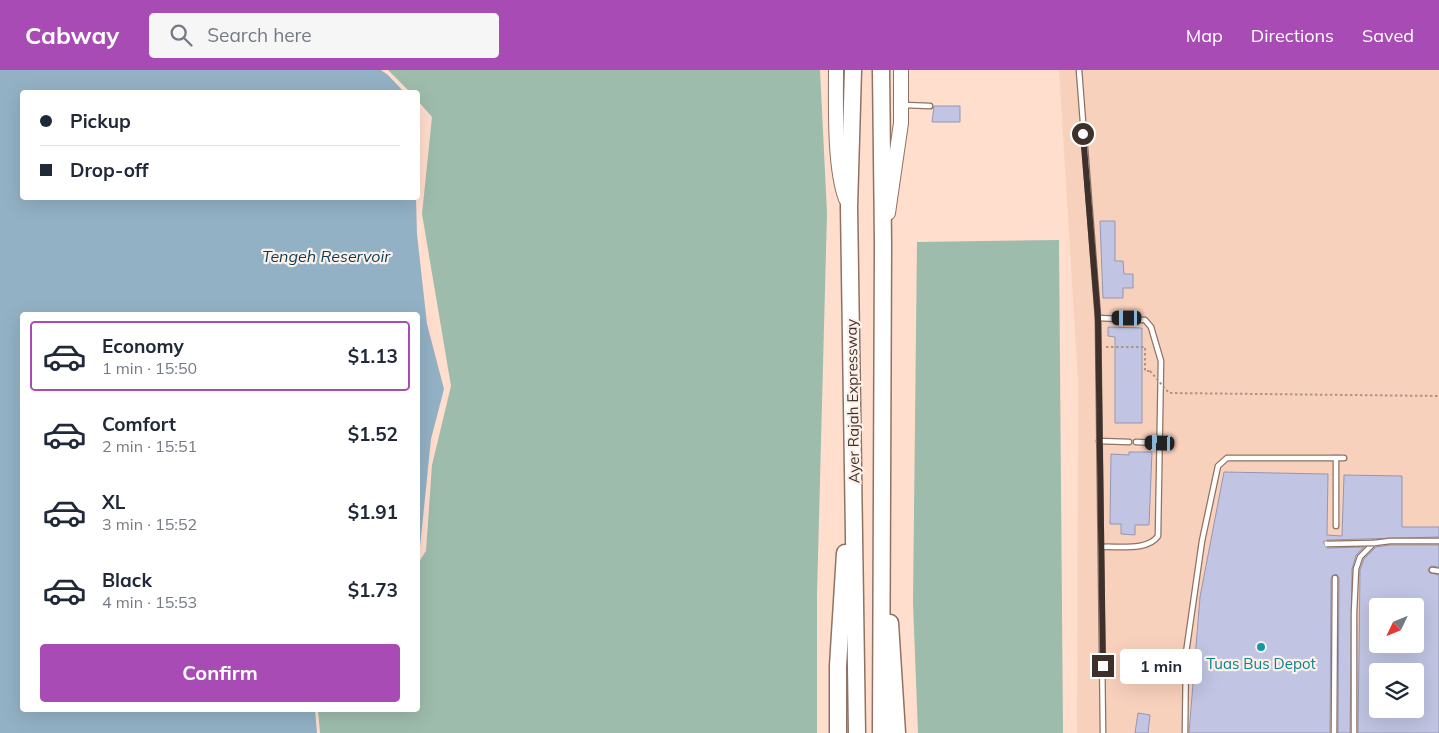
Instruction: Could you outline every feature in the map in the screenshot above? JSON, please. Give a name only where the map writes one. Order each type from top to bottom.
[{"type":"highway","name":"Ayer Rajah Expressway","points":[[853,70],[849,206],[854,428],[857,733]]},
{"type":"highway","name":"Ayer Rajah Expressway","points":[[881,70],[883,243],[881,733]]},
{"type":"highway","points":[[838,733],[838,666],[854,428]]},
{"type":"highway","points":[[881,588],[889,600],[897,733]]},
{"type":"main road","points":[[836,70],[836,123],[841,177],[849,206]]},
{"type":"main road","points":[[883,243],[901,124],[901,70]]},
{"type":"lane","points":[[1079,70],[1098,318],[1104,733]]},
{"type":"lane","points":[[901,104],[930,106]]},
{"type":"lane","points":[[1098,318],[1141,318],[1151,327],[1160,361],[1158,536],[1152,543],[1145,545],[1102,547]]},
{"type":"lane","points":[[1099,441],[1129,442]]},
{"type":"lane","points":[[1136,442],[1160,443]]},
{"type":"lane","points":[[1185,733],[1186,653],[1202,541],[1218,466],[1227,458],[1344,458]]},
{"type":"lane","points":[[1336,458],[1336,526]]},
{"type":"lane","points":[[1327,544],[1439,541]]},
{"type":"lane","points":[[1354,733],[1356,569],[1365,550],[1374,543]]},
{"type":"lane","points":[[1432,570],[1439,571]]},
{"type":"lane","points":[[1334,733],[1335,578]]},
{"type":"path","points":[[1098,348],[1145,347],[1145,371],[1150,371],[1169,393],[1439,396]]},
{"type":"shaded area","points":[[1059,70],[1439,70],[1439,733],[1077,733],[1078,381]]},
{"type":"green space","points":[[388,70],[820,70],[827,213],[817,595],[817,733],[320,733],[318,712],[420,712],[420,560],[426,551],[432,465],[451,386],[422,214],[432,117],[420,103],[420,90],[408,90]]},
{"type":"green space","points":[[1059,240],[1063,733],[918,733],[913,603],[917,242]]},
{"type":"water","name":"Tengeh Reservoir","points":[[0,70],[381,70],[402,90],[20,90],[20,200],[416,200],[417,234],[427,324],[444,389],[431,439],[420,547],[420,312],[20,312],[20,712],[315,712],[317,733],[0,733]]},
{"type":"building","points":[[934,106],[960,106],[960,122],[932,122]]},
{"type":"building","points":[[1100,221],[1115,221],[1115,261],[1123,261],[1124,274],[1133,274],[1133,288],[1123,288],[1123,298],[1103,298]]},
{"type":"building","points":[[1108,327],[1142,328],[1142,423],[1115,423],[1115,337],[1108,336]]},
{"type":"building","points":[[1129,452],[1152,452],[1149,525],[1135,525],[1135,535],[1121,534],[1121,524],[1110,524],[1111,454],[1129,455]]},
{"type":"building","name":"Tuas Bus Depot","points":[[1224,472],[1328,474],[1327,535],[1342,536],[1344,475],[1402,476],[1402,527],[1439,527],[1439,537],[1327,540],[1323,542],[1327,548],[1364,547],[1356,555],[1352,569],[1350,733],[1338,733],[1339,578],[1336,574],[1331,578],[1330,733],[1189,733],[1200,597]]},
{"type":"building","points":[[1390,545],[1439,545],[1439,567],[1431,566],[1428,570],[1430,573],[1439,575],[1439,733],[1358,733],[1360,570],[1364,559],[1376,547]]},
{"type":"building","points":[[1138,713],[1150,715],[1148,733],[1135,733]]},
{"type":"place","name":"Tuas Bus Depot","points":[[1261,647]]},
{"type":"route","points":[[1083,134],[1098,318],[1103,666]]}]
